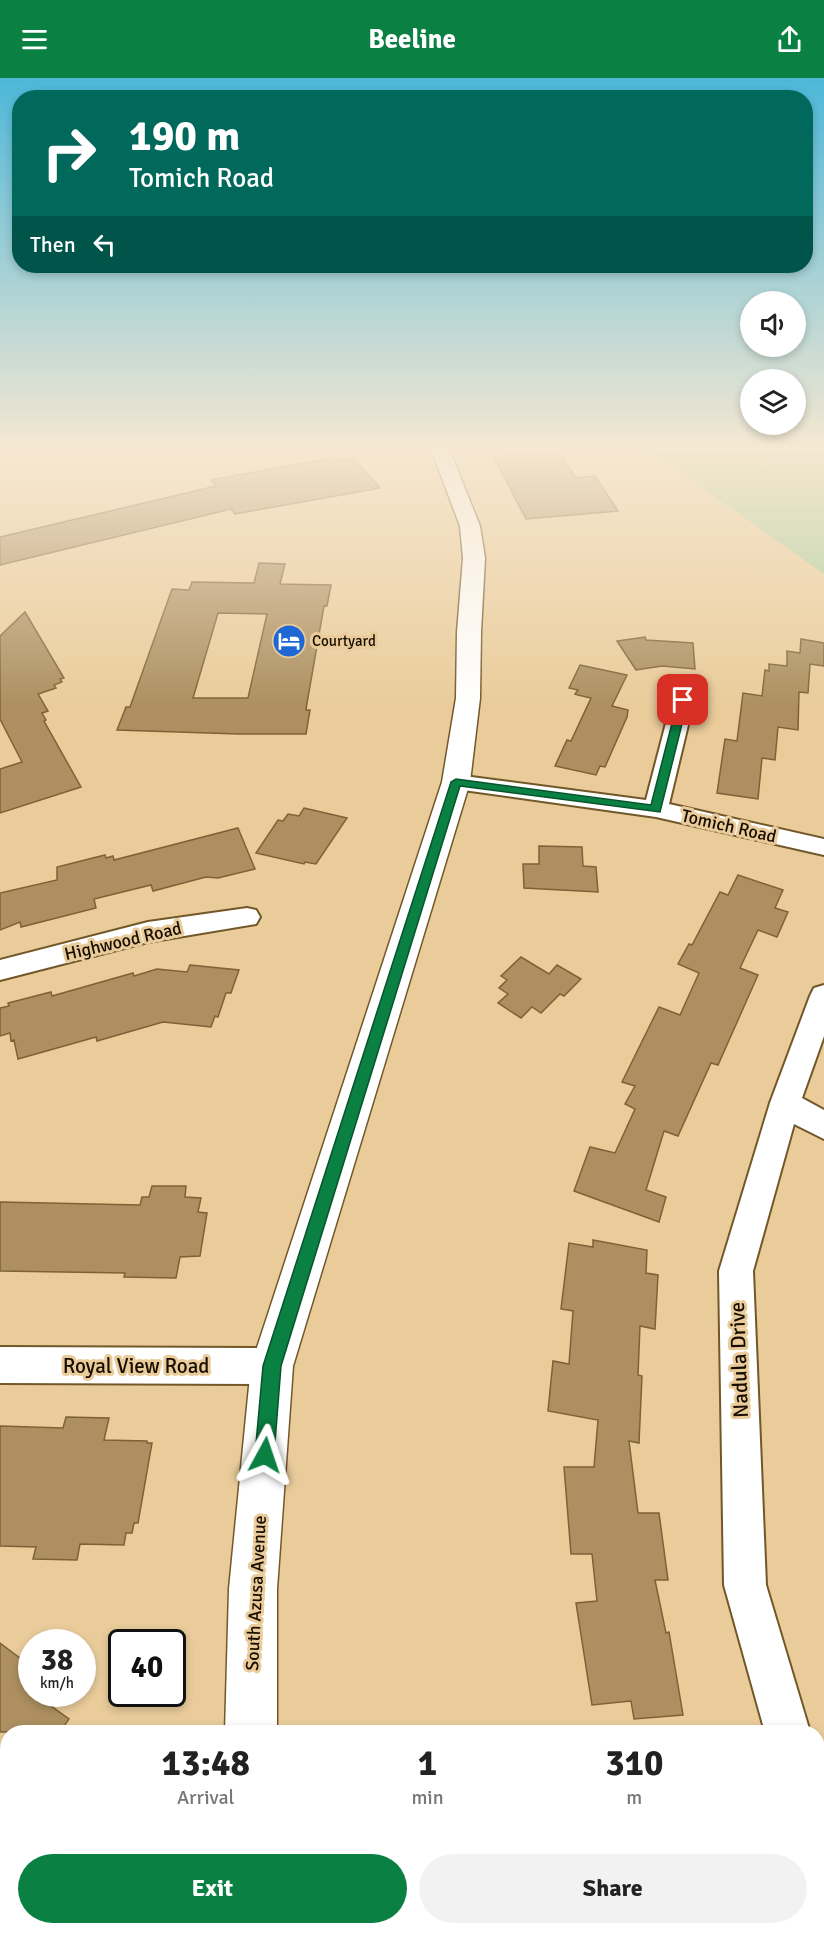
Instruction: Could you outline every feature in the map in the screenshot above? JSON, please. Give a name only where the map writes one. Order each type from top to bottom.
[{"type":"street","name":"South Azusa Avenue","points":[[250,1725],[253,1589],[272,1366],[456,782],[468,698],[469,632],[474,558],[471,533]]},
{"type":"street","points":[[656,809],[683,700]]},
{"type":"street","name":"Tomich Road","points":[[456,782],[656,809],[824,847]]},
{"type":"street","name":"Highwood Road","points":[[0,970],[148,932],[247,917]]},
{"type":"street","name":"Nadula Drive","points":[[785,1725],[745,1585],[736,1271],[785,1103],[824,996]]},
{"type":"street","points":[[785,1103],[824,1126]]},
{"type":"street","name":"Royal View Road","points":[[0,1365],[272,1366]]},
{"type":"green space","points":[[766,533],[824,533],[824,574]]},
{"type":"building","points":[[18,533],[133,533],[0,565],[0,537]]},
{"type":"building","name":"Courtyard","points":[[259,563],[285,564],[280,584],[331,585],[327,606],[324,606],[307,703],[306,710],[310,710],[306,734],[117,730],[126,707],[130,707],[172,589],[189,590],[192,582],[254,583]],"holes":[[[218,613],[267,614],[248,698],[193,698]]]},
{"type":"building","points":[[25,612],[64,678],[60,679],[62,682],[54,685],[56,688],[38,694],[48,711],[42,713],[46,720],[44,721],[81,787],[0,813],[0,769],[22,762],[0,719],[0,636]]},
{"type":"building","points":[[645,637],[646,640],[693,643],[695,669],[662,666],[636,670],[617,641]]},
{"type":"building","points":[[801,639],[824,643],[824,666],[810,664],[808,693],[799,692],[798,730],[778,727],[775,760],[762,758],[758,799],[717,793],[725,739],[737,741],[743,693],[762,696],[765,670],[769,671],[769,664],[787,666],[787,651],[800,653]]},
{"type":"building","points":[[580,665],[627,675],[612,706],[628,710],[627,717],[605,767],[600,766],[596,775],[555,766],[567,740],[571,741],[591,698],[575,694],[578,690],[569,688]]},
{"type":"building","points":[[304,808],[347,818],[316,864],[305,862],[304,864],[256,853],[278,820],[283,821],[288,814],[299,816]]},
{"type":"building","points":[[238,828],[255,869],[218,878],[206,877],[153,891],[151,885],[94,899],[96,908],[21,927],[20,922],[0,930],[0,893],[57,880],[57,867],[105,855],[106,858],[113,856],[114,860]]},
{"type":"building","points":[[539,846],[582,847],[583,866],[596,867],[598,892],[524,888],[523,864],[539,864]]},
{"type":"building","points":[[738,875],[783,890],[775,908],[788,912],[777,937],[758,930],[740,968],[758,975],[718,1065],[711,1063],[678,1136],[664,1131],[646,1190],[666,1197],[659,1222],[574,1191],[590,1147],[615,1153],[635,1109],[625,1104],[635,1086],[622,1082],[659,1007],[680,1015],[699,973],[678,964],[689,944],[692,945],[720,892],[728,895]]},
{"type":"building","points":[[521,957],[549,974],[557,965],[581,979],[564,996],[560,994],[541,1013],[532,1007],[521,1018],[498,1003],[508,994],[499,988],[507,980],[501,976]]},
{"type":"building","points":[[190,965],[239,970],[231,993],[226,993],[218,1017],[215,1016],[211,1027],[163,1022],[97,1041],[96,1037],[18,1059],[10,1033],[0,1036],[0,1008],[9,1006],[8,1003],[51,992],[52,996],[133,973],[134,976],[157,969],[187,972]]},
{"type":"building","points":[[152,1186],[186,1186],[185,1197],[201,1198],[198,1212],[207,1213],[200,1256],[180,1257],[176,1278],[124,1277],[125,1273],[0,1271],[0,1202],[140,1205],[142,1197],[149,1197]]},
{"type":"building","points":[[593,1240],[647,1250],[646,1273],[658,1275],[655,1329],[640,1326],[638,1375],[642,1376],[639,1443],[629,1441],[638,1513],[659,1513],[668,1580],[655,1580],[666,1633],[669,1632],[683,1715],[634,1719],[631,1701],[592,1705],[576,1603],[597,1601],[592,1554],[571,1554],[564,1467],[594,1467],[598,1420],[548,1411],[553,1361],[569,1364],[573,1311],[561,1309],[569,1243],[593,1247]]},
{"type":"building","points":[[66,1417],[109,1418],[104,1440],[152,1443],[138,1523],[134,1523],[132,1533],[126,1533],[124,1545],[80,1544],[77,1560],[33,1559],[36,1547],[0,1546],[0,1426],[63,1428]]},
{"type":"building","points":[[0,1643],[18,1656],[18,1707],[52,1707],[69,1719],[65,1725],[0,1725]]},
{"type":"place","name":"Courtyard","points":[[289,641]]},
{"type":"route","points":[[265,1455],[272,1366],[456,782],[656,809],[683,700]]}]
